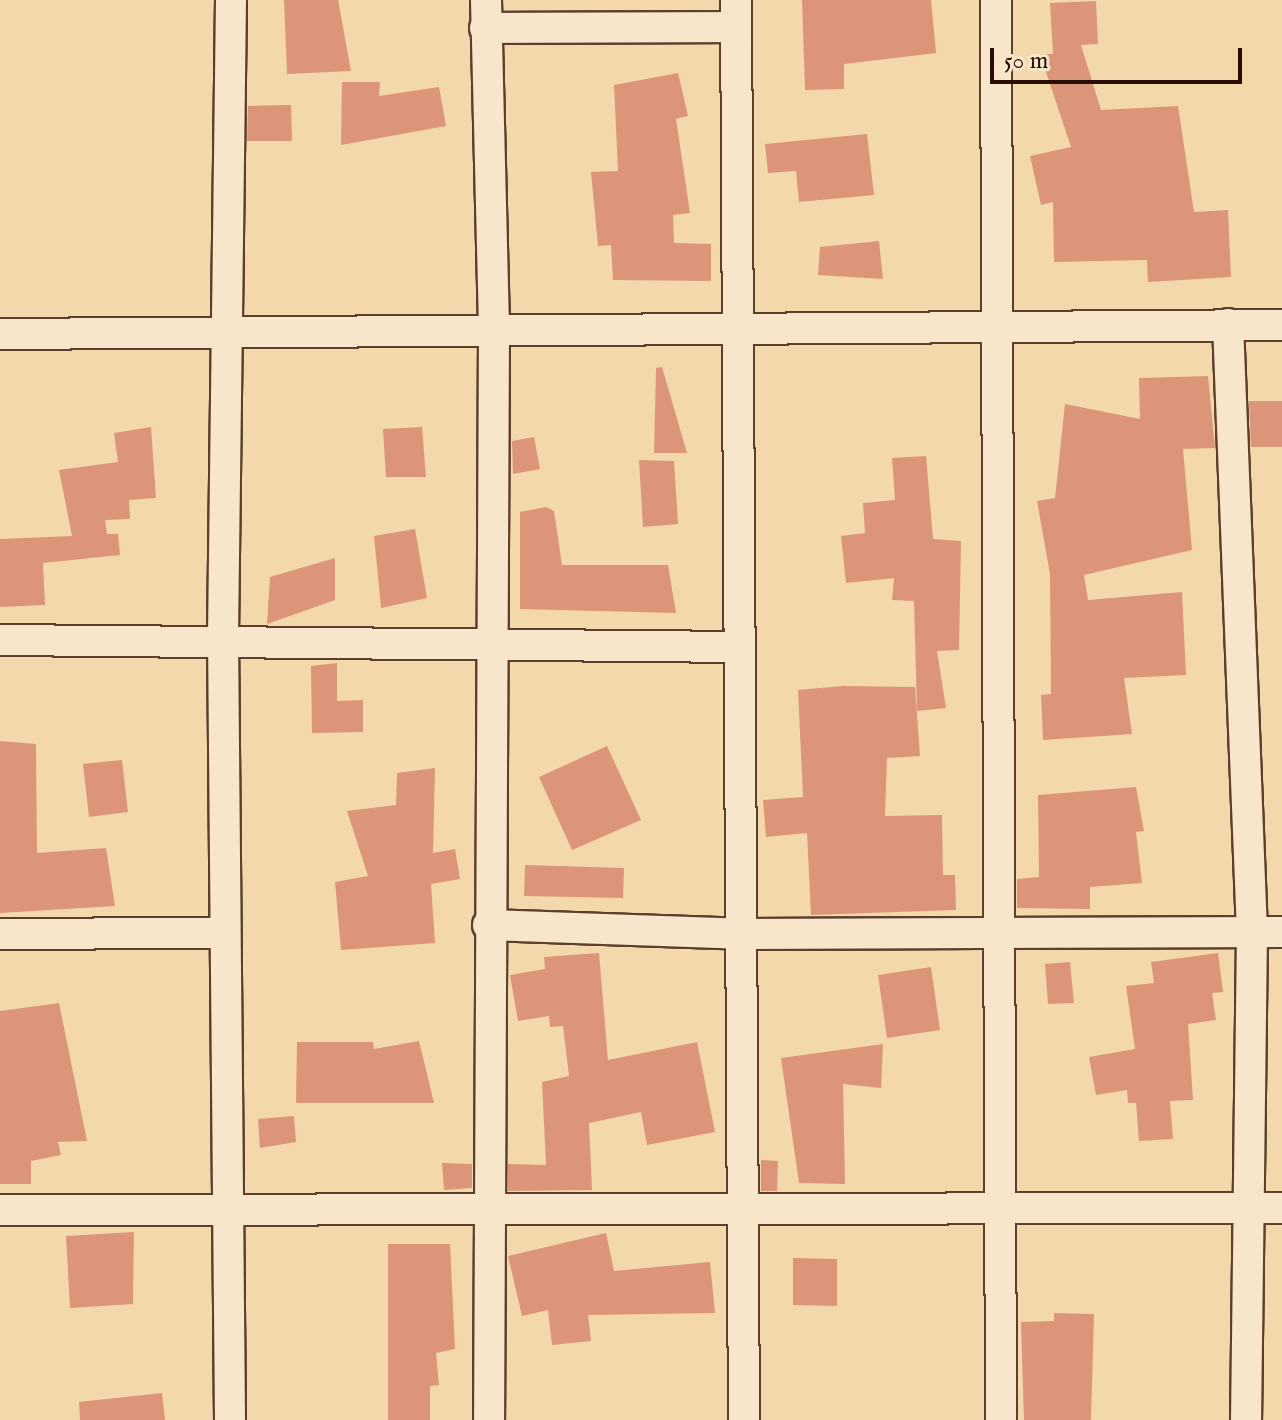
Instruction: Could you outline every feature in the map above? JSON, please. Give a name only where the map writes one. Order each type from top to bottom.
[{"type":"street","points":[[230,1420],[223,933],[223,636],[231,0]]},
{"type":"street","points":[[996,0],[1003,1207],[1001,1420]]},
{"type":"street","points":[[489,1420],[488,925],[495,644],[494,331],[486,14],[736,14],[736,647],[744,1420]]},
{"type":"street","points":[[1228,324],[1252,932],[1246,1209],[1246,1420]]},
{"type":"street","points":[[0,334],[1282,325]]},
{"type":"street","points":[[0,640],[223,636],[736,647]]},
{"type":"street","points":[[488,925],[741,934],[1282,932]]},
{"type":"street","points":[[0,934],[223,933]]},
{"type":"street","points":[[0,1210],[490,1205],[1282,1208]]},
{"type":"building","points":[[284,0],[338,0],[351,71],[287,74]]},
{"type":"building","points":[[802,0],[931,0],[936,53],[844,64],[844,89],[805,90]]},
{"type":"building","points":[[1096,1],[1098,44],[1081,45],[1101,110],[1178,106],[1194,212],[1228,210],[1231,277],[1148,282],[1147,260],[1054,262],[1053,202],[1041,205],[1030,156],[1071,147],[1040,54],[1053,54],[1050,3]]},
{"type":"building","points":[[678,73],[688,116],[676,119],[690,213],[673,215],[674,243],[711,244],[711,281],[613,280],[611,245],[598,246],[591,172],[618,171],[614,85]]},
{"type":"building","points":[[342,82],[380,82],[379,96],[439,87],[446,126],[341,145]]},
{"type":"building","points":[[291,105],[292,141],[247,141],[248,106]]},
{"type":"building","points":[[867,134],[874,195],[799,202],[796,171],[768,173],[765,144]]},
{"type":"building","points":[[879,241],[883,279],[818,275],[820,247]]},
{"type":"building","points":[[662,367],[687,453],[654,453],[656,368]]},
{"type":"building","points":[[1208,376],[1215,448],[1183,449],[1192,550],[1084,575],[1088,600],[1182,592],[1186,675],[1124,678],[1132,734],[1043,740],[1041,695],[1051,694],[1050,574],[1037,501],[1055,498],[1065,404],[1140,419],[1139,378]]},
{"type":"building","points":[[1249,401],[1282,401],[1282,447],[1251,447]]},
{"type":"building","points":[[151,427],[156,498],[129,500],[130,519],[105,520],[107,534],[118,534],[120,555],[43,563],[45,605],[0,607],[0,539],[72,536],[59,470],[118,462],[114,433]]},
{"type":"building","points":[[422,427],[426,477],[386,477],[383,429]]},
{"type":"building","points":[[534,437],[540,469],[513,474],[512,441]]},
{"type":"building","points":[[926,456],[933,539],[961,541],[959,650],[937,651],[946,708],[917,711],[914,601],[892,600],[894,578],[846,583],[841,536],[865,533],[863,503],[895,500],[892,458]]},
{"type":"building","points":[[639,460],[674,461],[678,524],[643,527]]},
{"type":"building","points":[[546,507],[554,511],[562,565],[668,565],[676,613],[520,609],[520,512]]},
{"type":"building","points":[[415,529],[427,598],[381,608],[374,536]]},
{"type":"building","points":[[335,558],[335,600],[267,624],[270,577]]},
{"type":"building","points":[[337,663],[337,701],[363,700],[363,732],[312,733],[311,666]]},
{"type":"building","points":[[843,686],[915,687],[920,756],[887,758],[885,816],[942,815],[943,875],[955,875],[956,910],[811,915],[807,833],[766,837],[763,800],[803,797],[798,690]]},
{"type":"building","points":[[0,741],[36,744],[37,853],[106,848],[115,906],[0,913]]},
{"type":"building","points":[[607,746],[641,820],[572,850],[539,777]]},
{"type":"building","points":[[122,760],[128,812],[89,817],[83,764]]},
{"type":"building","points":[[435,768],[433,853],[455,849],[460,879],[431,884],[435,943],[341,950],[335,882],[368,876],[347,811],[396,805],[397,773]]},
{"type":"building","points":[[1136,787],[1144,831],[1136,832],[1142,883],[1090,887],[1090,909],[1017,908],[1017,879],[1039,877],[1038,795]]},
{"type":"building","points":[[525,865],[624,868],[623,898],[524,896]]},
{"type":"building","points":[[599,953],[608,1060],[697,1042],[715,1132],[647,1145],[641,1112],[589,1123],[592,1190],[508,1191],[508,1164],[546,1165],[542,1082],[569,1076],[563,1026],[550,1027],[549,1016],[518,1021],[510,975],[545,969],[544,957]]},
{"type":"building","points":[[1218,953],[1223,992],[1212,993],[1216,1020],[1188,1024],[1193,1100],[1170,1101],[1173,1139],[1139,1141],[1136,1103],[1128,1103],[1127,1090],[1096,1095],[1089,1057],[1135,1049],[1126,986],[1154,983],[1151,962]]},
{"type":"building","points":[[1070,962],[1074,1003],[1048,1004],[1045,964]]},
{"type":"building","points":[[931,967],[940,1030],[887,1038],[878,975]]},
{"type":"building","points":[[59,1003],[87,1141],[58,1142],[61,1155],[31,1161],[31,1184],[0,1184],[0,1011]]},
{"type":"building","points":[[419,1041],[434,1103],[296,1103],[297,1042],[373,1042],[374,1049]]},
{"type":"building","points":[[883,1044],[881,1088],[843,1084],[845,1184],[799,1183],[781,1058]]},
{"type":"building","points":[[294,1116],[296,1142],[260,1148],[258,1119]]},
{"type":"building","points":[[761,1160],[778,1161],[777,1191],[761,1191]]},
{"type":"building","points":[[442,1163],[472,1164],[472,1188],[444,1190]]},
{"type":"building","points":[[134,1232],[133,1304],[70,1308],[66,1236]]},
{"type":"building","points":[[606,1233],[614,1271],[710,1262],[715,1313],[588,1315],[591,1341],[552,1345],[548,1310],[522,1316],[508,1256]]},
{"type":"building","points":[[388,1244],[450,1244],[455,1349],[436,1353],[439,1385],[430,1386],[430,1420],[388,1420]]},
{"type":"building","points":[[793,1258],[837,1259],[837,1306],[793,1305]]},
{"type":"building","points":[[1054,1313],[1094,1314],[1091,1420],[1024,1420],[1021,1322],[1054,1321]]},
{"type":"building","points":[[162,1393],[165,1420],[80,1420],[79,1402]]}]
